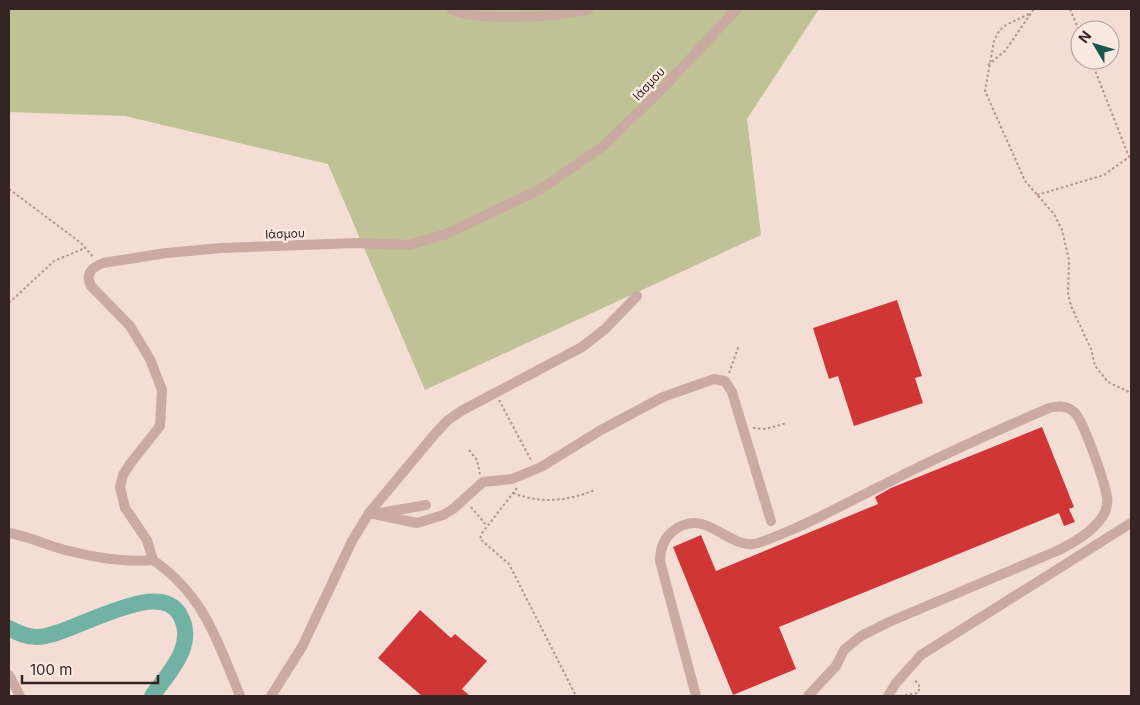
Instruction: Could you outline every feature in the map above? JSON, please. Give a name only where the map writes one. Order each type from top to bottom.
[{"type":"street","points":[[451,9],[469,15],[492,17],[589,9]]},
{"type":"street","name":"Ιάσμου","points":[[96,266],[158,254],[213,249],[357,243],[409,245],[446,234],[541,189],[571,171],[602,147],[659,92],[737,9]]},
{"type":"street","points":[[96,266],[89,272],[88,280],[91,286],[130,326],[150,359],[162,390],[160,426],[130,464],[123,476],[120,487],[124,508],[147,540],[153,560],[169,571],[184,586],[207,617],[240,696]]},
{"type":"street","points":[[271,696],[309,633],[352,541],[371,513],[447,421],[491,395],[582,347],[600,334],[638,296]]},
{"type":"street","points":[[371,513],[417,523],[443,515],[480,484],[491,480],[512,479],[524,475],[601,430],[663,397],[714,379],[725,381],[732,392],[771,521]]},
{"type":"street","points":[[696,696],[660,561],[663,542],[679,527],[695,523],[703,524],[741,542],[757,543],[802,524],[958,447],[1049,408],[1069,408],[1079,417],[1106,493],[1105,511],[1097,522],[1080,538],[1058,550],[875,629],[844,650],[836,666],[808,696]]},
{"type":"street","points":[[371,513],[426,505]]},
{"type":"street","points":[[1097,522],[1106,539]]},
{"type":"street","points":[[886,696],[921,655],[1131,522]]},
{"type":"street","points":[[9,533],[65,550],[112,560],[134,562],[153,560]]},
{"type":"street","points":[[9,675],[20,696]]},
{"type":"path","points":[[988,65],[1004,51],[1034,9]]},
{"type":"path","points":[[1029,14],[999,31],[994,41],[988,65],[985,91],[988,101],[1009,142],[1020,172],[1036,195],[1054,214],[1062,230],[1069,260],[1068,293],[1071,306],[1092,350],[1095,366],[1108,382],[1131,393]]},
{"type":"path","points":[[1036,195],[1104,175],[1129,157],[1095,70]]},
{"type":"path","points":[[9,189],[85,248],[95,260],[96,266]]},
{"type":"path","points":[[9,303],[54,261],[85,248]]},
{"type":"path","points":[[725,381],[739,345]]},
{"type":"path","points":[[491,395],[498,398],[504,407],[536,469]]},
{"type":"path","points":[[742,424],[765,429],[788,423]]},
{"type":"path","points":[[469,450],[480,467],[480,484]]},
{"type":"path","points":[[524,475],[480,539],[509,564],[576,696]]},
{"type":"path","points":[[513,493],[533,500],[547,502],[595,490]]},
{"type":"path","points":[[463,500],[488,526]]},
{"type":"path","points":[[886,696],[908,696],[918,693],[920,687],[913,677],[900,679]]},
{"type":"green space","points":[[9,9],[819,9],[747,119],[761,235],[425,390],[328,164],[125,116],[9,112]]},
{"type":"building","points":[[897,300],[922,376],[915,378],[923,403],[854,426],[838,376],[829,379],[813,328]]},
{"type":"building","points":[[1042,427],[1074,507],[1069,509],[1075,522],[1064,526],[1059,513],[779,627],[796,669],[733,695],[673,547],[701,535],[716,571],[878,504],[875,497],[891,488]]},
{"type":"building","points":[[420,610],[451,638],[455,634],[487,661],[462,689],[470,696],[422,696],[378,658]]},
{"type":"waterway","points":[[9,628],[22,634],[37,637],[70,628],[134,604],[153,602],[169,604],[180,615],[185,637],[179,658],[152,696]]}]
